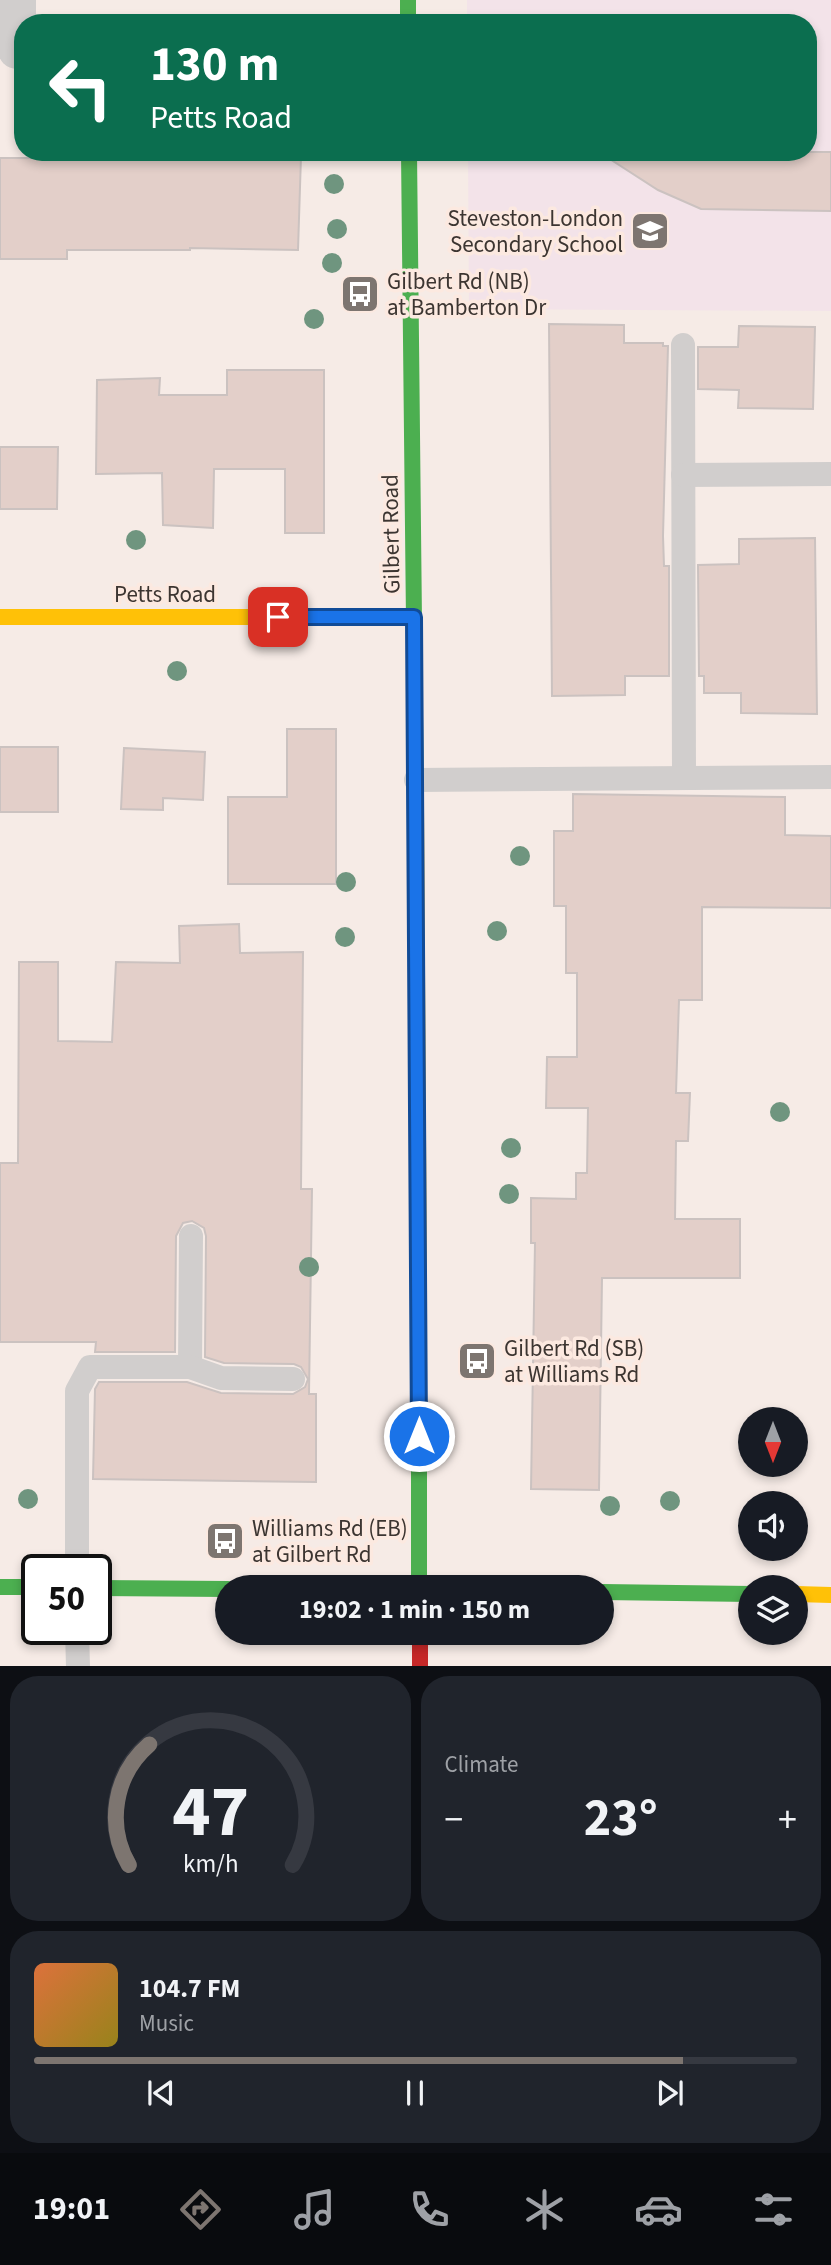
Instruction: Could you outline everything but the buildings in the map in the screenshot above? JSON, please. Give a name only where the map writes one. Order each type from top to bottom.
[{"type":"main road","name":"Gilbert Road","points":[[409,161],[416,780],[419,1575]]},
{"type":"main road","name":"Petts Road","points":[[0,617],[414,617]]},
{"type":"main road","points":[[0,1587],[21,1587]]},
{"type":"main road","points":[[112,1588],[215,1589]]},
{"type":"main road","points":[[614,1592],[738,1594]]},
{"type":"main road","points":[[808,1594],[831,1595]]},
{"type":"main road","points":[[420,1645],[420,1666]]},
{"type":"lane","points":[[683,345],[684,778]]},
{"type":"lane","points":[[683,475],[831,474]]},
{"type":"lane","points":[[416,780],[831,777]]},
{"type":"lane","points":[[190,1367],[191,1236]]},
{"type":"lane","points":[[76,1554],[76,1391],[90,1367],[190,1367],[221,1378],[293,1379]]},
{"type":"lane","points":[[77,1645],[78,1666]]},
{"type":"shaded area","name":"Steveston-London Secondary School","points":[[467,0],[831,0],[831,311],[469,309],[468,161],[817,161],[817,14],[467,14]]},
{"type":"traffic: fast","points":[[408,0],[408,14]]},
{"type":"traffic: fast","points":[[409,161],[416,810]]},
{"type":"traffic: fast","points":[[419,1298],[419,1575]]},
{"type":"traffic: fast","points":[[0,1587],[21,1587]]},
{"type":"traffic: fast","points":[[112,1588],[215,1589]]},
{"type":"traffic: fast","points":[[614,1592],[738,1594]]},
{"type":"traffic: slow","points":[[0,617],[414,617]]},
{"type":"traffic: slow","points":[[416,810],[419,1298]]},
{"type":"traffic: slow","points":[[808,1594],[831,1595]]},
{"type":"traffic: jam","points":[[420,1645],[420,1666]]},
{"type":"place","name":"Steveston-London Secondary School","points":[[650,231]]},
{"type":"place","name":"Gilbert Rd (NB) at Bamberton Dr","points":[[360,294]]},
{"type":"place","name":"Gilbert Rd (SB) at Williams Rd","points":[[477,1361]]},
{"type":"place","name":"Williams Rd (EB) at Gilbert Rd","points":[[225,1541]]},
{"type":"route","points":[[278,617],[414,617],[419,1436]]}]
